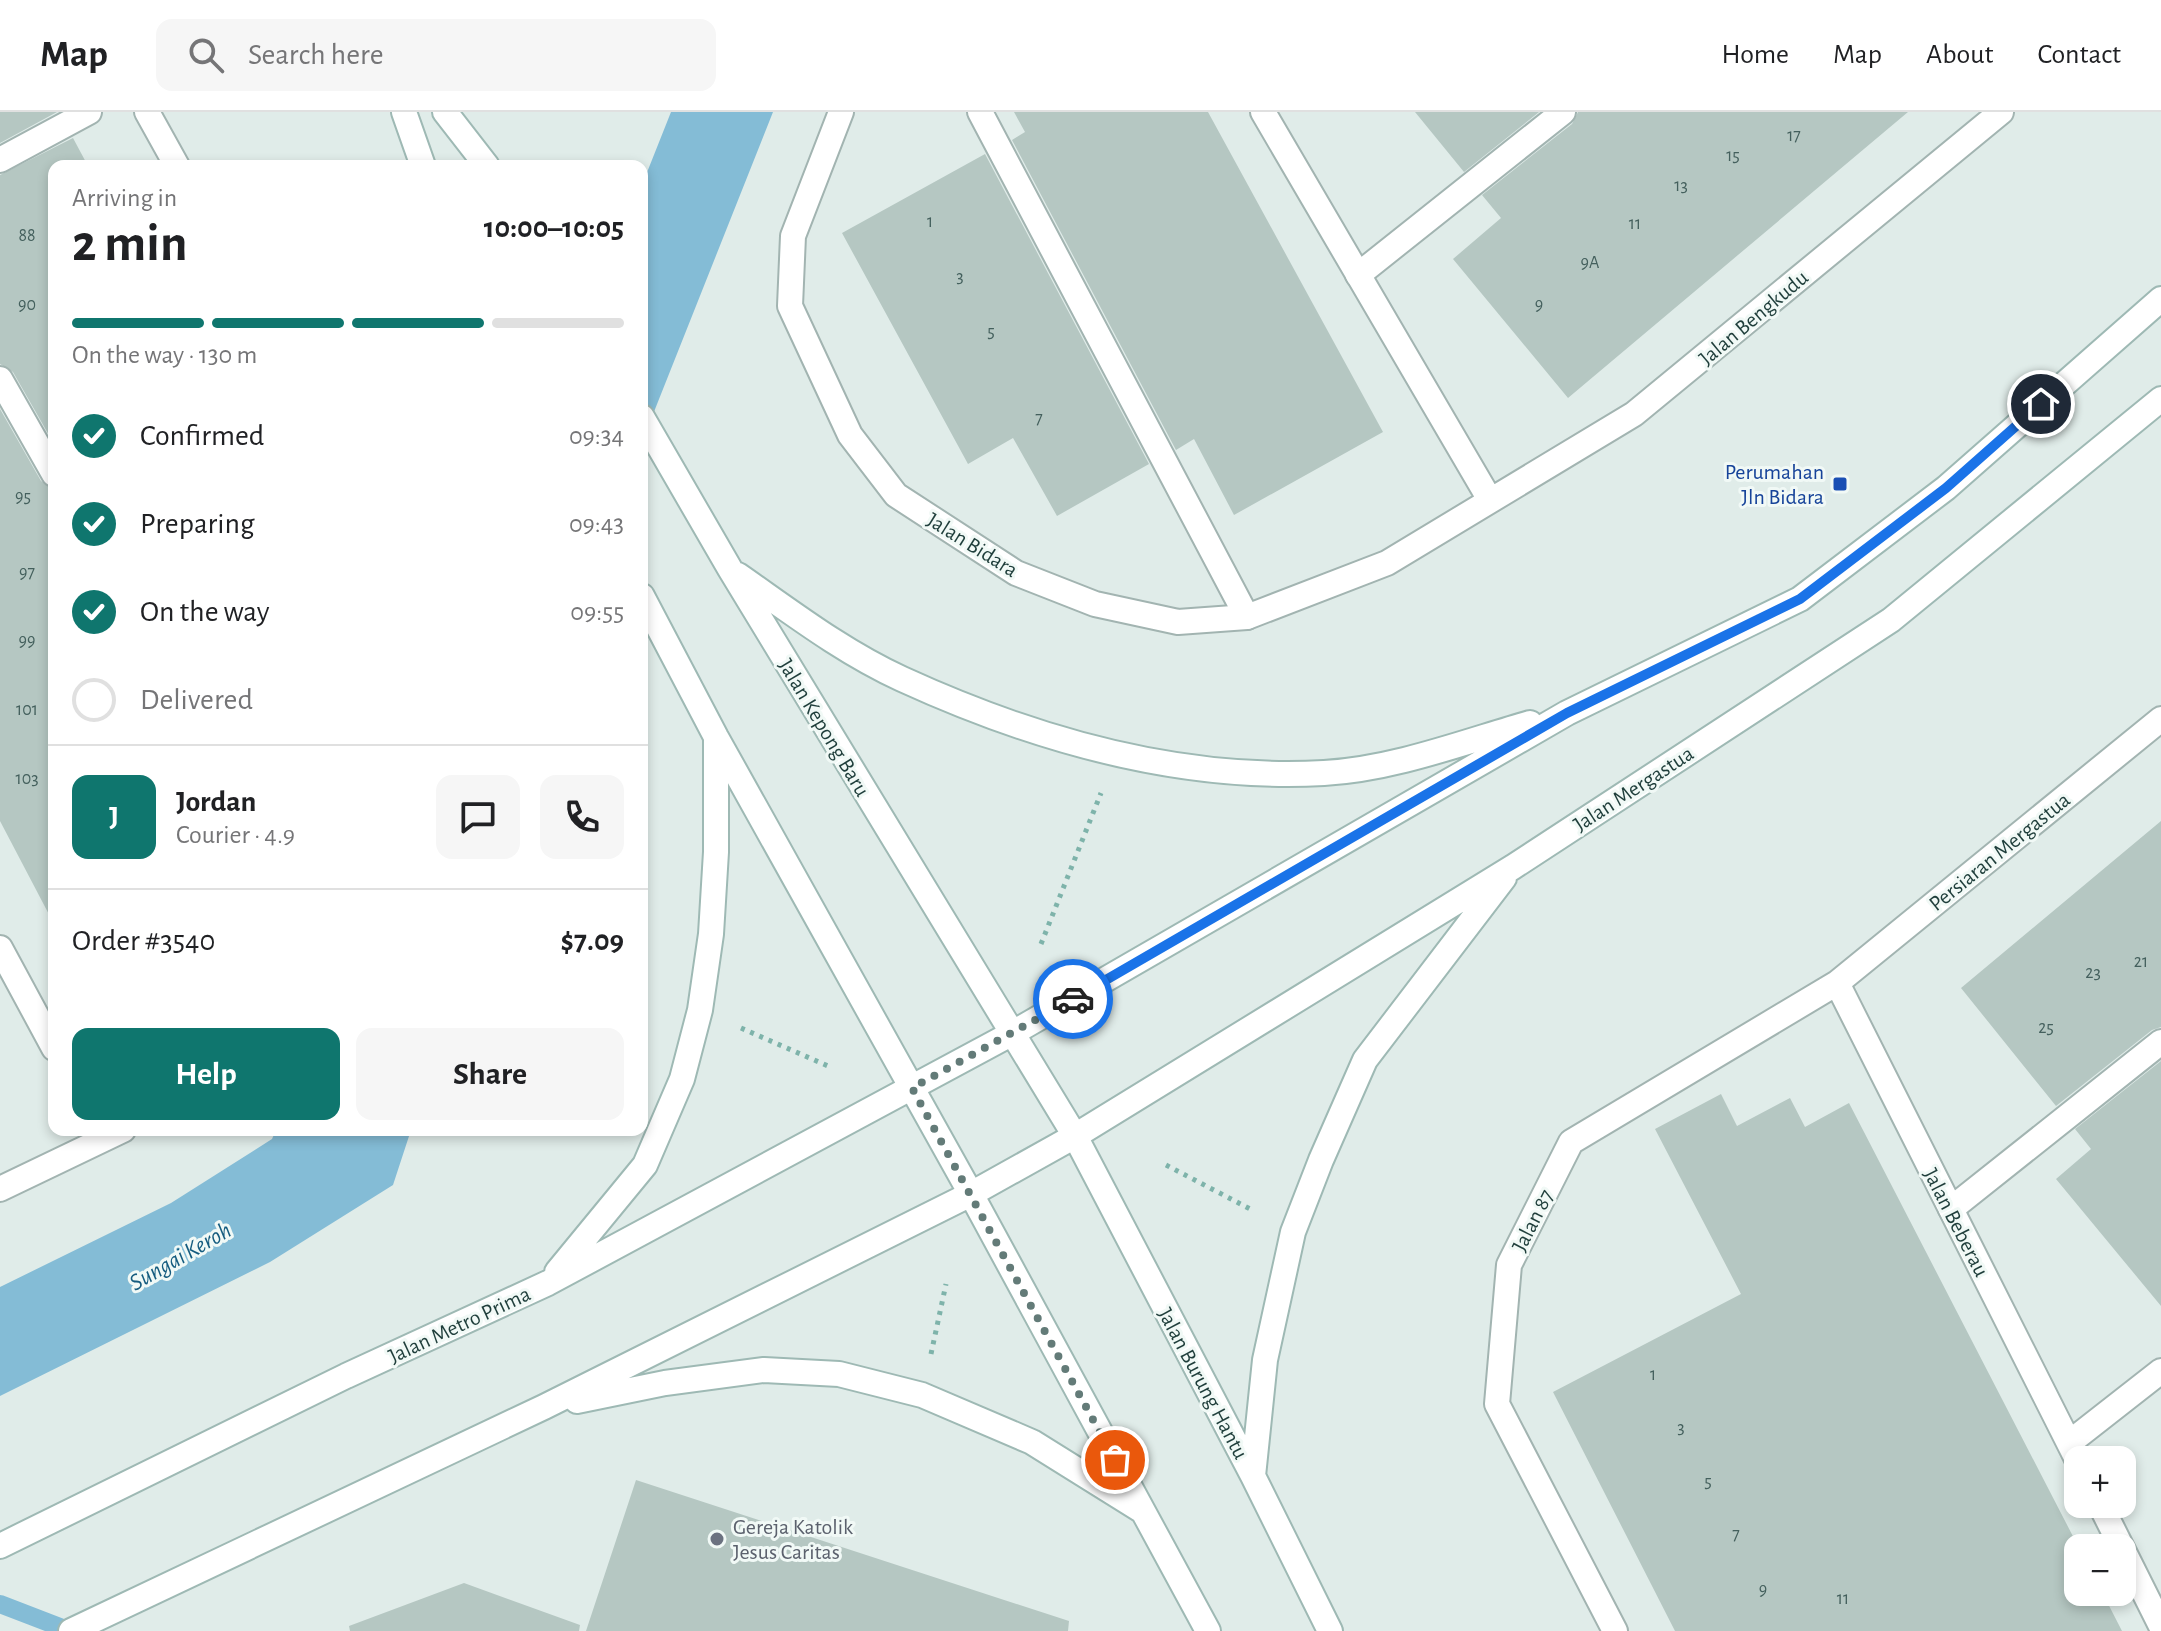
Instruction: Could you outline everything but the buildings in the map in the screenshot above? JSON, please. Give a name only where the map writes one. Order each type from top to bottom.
[{"type":"main road","points":[[0,160],[89,112]]},
{"type":"main road","points":[[147,112],[174,160]]},
{"type":"main road","points":[[404,112],[421,160]]},
{"type":"main road","points":[[445,112],[482,160]]},
{"type":"main road","name":"Jalan Bidara","points":[[841,112],[793,236],[790,306],[850,435],[896,495],[1016,573],[1095,604],[1178,622],[1247,617],[1387,563],[1490,500]]},
{"type":"main road","points":[[980,112],[1247,617]]},
{"type":"main road","points":[[1263,112],[1490,500]]},
{"type":"main road","points":[[1358,275],[1563,112]]},
{"type":"main road","name":"Jalan Bengkudu","points":[[1490,500],[1634,414],[2001,112]]},
{"type":"main road","points":[[1011,1034],[1567,713],[1800,599],[1946,488],[2161,299]]},
{"type":"main road","points":[[0,379],[48,463]]},
{"type":"main road","name":"Jalan Mergastua","points":[[971,1194],[1075,1136],[1513,867],[1891,620],[2161,399]]},
{"type":"main road","name":"Jalan Kepong Baru","points":[[648,427],[730,569],[1075,1136]]},
{"type":"main road","points":[[730,569],[830,639],[901,679],[1016,724],[1116,755],[1233,772],[1326,773],[1399,761],[1567,713]]},
{"type":"main road","points":[[648,607],[716,737],[971,1194],[1208,1631]]},
{"type":"main road","name":"Persiaran Mergastua","points":[[1837,983],[2161,719]]},
{"type":"main road","points":[[548,1283],[645,1165],[682,1079],[700,1010],[711,934],[716,852],[716,737]]},
{"type":"main road","points":[[1253,1476],[1265,1360],[1293,1232],[1365,1060],[1513,867]]},
{"type":"main road","points":[[0,948],[48,1037]]},
{"type":"main road","name":"Jalan Beberau","points":[[1837,983],[2071,1446]]},
{"type":"main road","name":"Jalan 87","points":[[1615,1631],[1497,1404],[1509,1265],[1571,1142],[1837,983]]},
{"type":"main road","name":"Jalan Metro Prima","points":[[0,1546],[346,1376],[548,1283],[1011,1034]]},
{"type":"main road","points":[[1951,1209],[2161,1042]]},
{"type":"main road","points":[[0,1189],[102,1136]]},
{"type":"main road","name":"Jalan Burung Hantu","points":[[1075,1136],[1253,1476],[1330,1631]]},
{"type":"main road","points":[[71,1631],[544,1407],[971,1194]]},
{"type":"main road","points":[[544,1407],[665,1383],[764,1370],[839,1374],[922,1395],[1032,1442],[1143,1511]]},
{"type":"main road","points":[[2080,1446],[2161,1371]]},
{"type":"main road","points":[[2136,1576],[2161,1626]]},
{"type":"path","points":[[1041,944],[1116,755]]},
{"type":"path","points":[[700,1010],[828,1066]]},
{"type":"path","points":[[1166,1165],[1293,1232]]},
{"type":"path","points":[[922,1395],[946,1284]]},
{"type":"water","points":[[671,112],[773,112],[648,427],[648,170]]},
{"type":"water","name":"Sungai Keroh","points":[[273,1136],[409,1136],[393,1185],[270,1262],[0,1396],[0,1287],[171,1203]]},
{"type":"waterway","points":[[0,1604],[70,1631]]},
{"type":"way so far","points":[[1073,999],[912,1088],[1115,1460]]},
{"type":"place","name":"Perumahan Jln Bidara","points":[[1840,484]]},
{"type":"place","name":"Gereja Katolik Jesus Caritas","points":[[717,1539]]},
{"type":"route","points":[[1073,999],[1567,713],[1800,599],[1946,488],[2041,404]]}]
